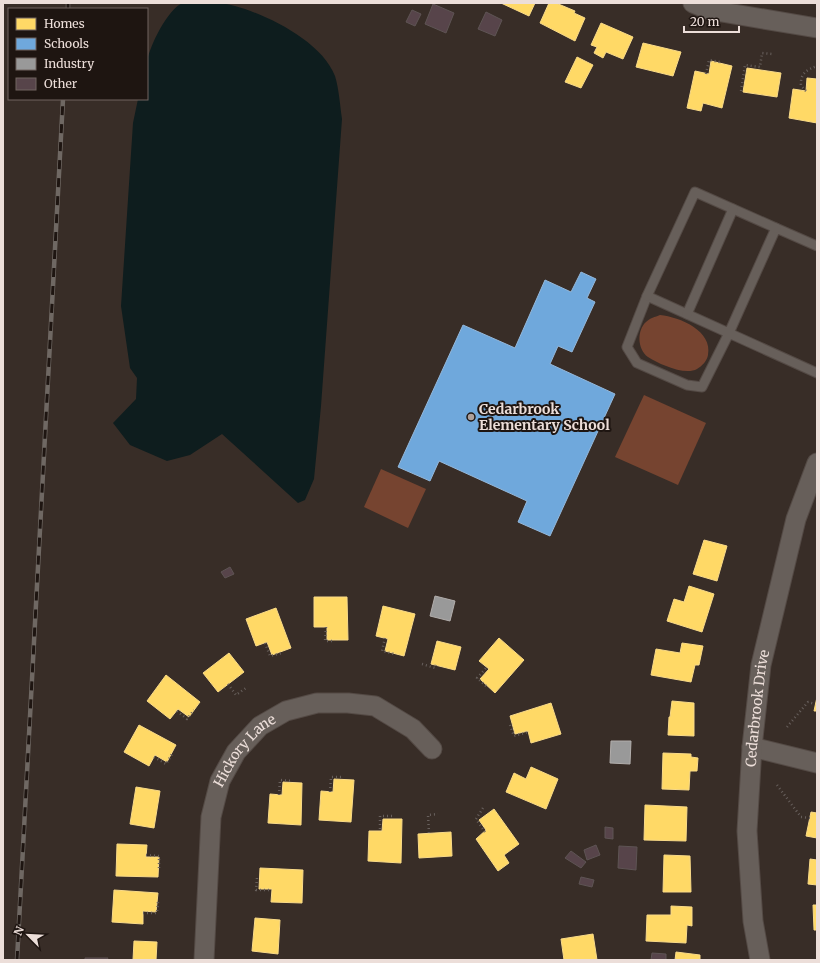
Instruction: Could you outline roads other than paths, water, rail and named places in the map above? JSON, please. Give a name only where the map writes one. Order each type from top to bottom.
[{"type":"street","points":[[693,3],[710,10],[817,28]]},
{"type":"street","name":"Cedarbrook Drive","points":[[760,960],[753,921],[747,831],[752,747],[761,665],[796,519],[817,463]]},
{"type":"street","name":"Hickory Lane","points":[[204,960],[212,811],[220,782],[236,752],[260,726],[286,711],[317,703],[348,703],[375,706],[413,729],[432,748]]},
{"type":"street","points":[[752,747],[817,763]]},
{"type":"lane","points":[[776,228],[729,333],[702,387],[687,385],[637,363],[627,347],[648,296],[695,192],[817,246]]},
{"type":"lane","points":[[687,314],[733,209]]},
{"type":"lane","points":[[648,296],[817,372]]},
{"type":"railway","points":[[68,3],[68,8]]},
{"type":"railway","points":[[17,960],[63,100]]},
{"type":"place","name":"Cedarbrook Elementary School","points":[[471,417]]}]
